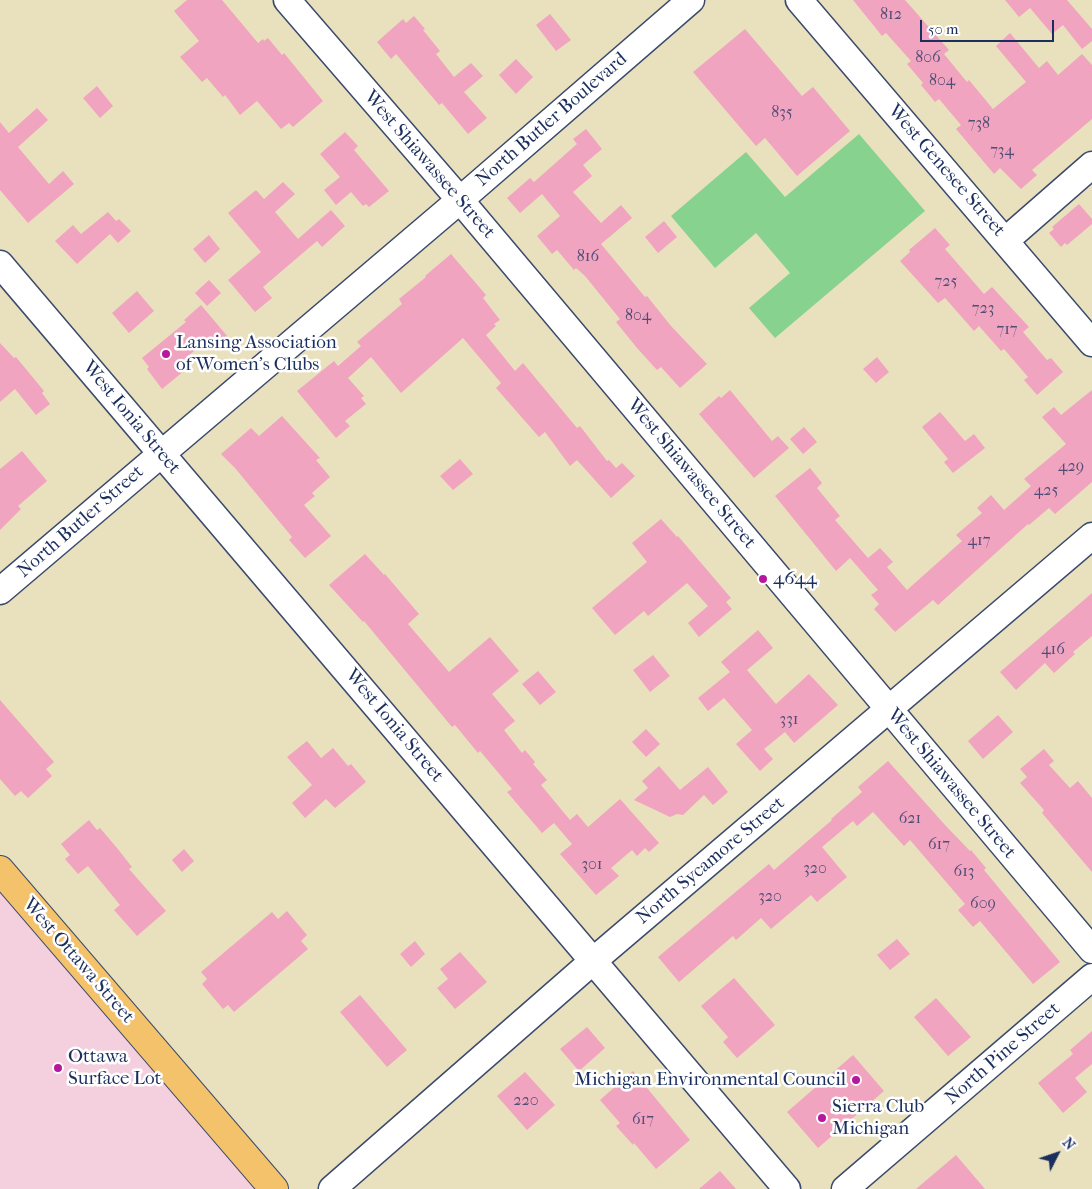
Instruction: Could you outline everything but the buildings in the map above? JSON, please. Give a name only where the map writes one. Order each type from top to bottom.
[{"type":"main road","name":"West Ottawa Street","points":[[0,870],[274,1189]]},
{"type":"street","name":"West Shiawassee Street","points":[[288,0],[460,200],[1092,950]]},
{"type":"street","name":"North Butler Boulevard","points":[[161,453],[460,200],[692,0]]},
{"type":"street","name":"West Genesee Street","points":[[799,0],[1092,343]]},
{"type":"street","points":[[1005,240],[1092,165]]},
{"type":"street","name":"West Ionia Street","points":[[0,264],[787,1189]]},
{"type":"street","name":"North Butler Street","points":[[0,591],[161,453]]},
{"type":"street","name":"North Sycamore Street","points":[[332,1189],[593,961],[1092,536]]},
{"type":"street","name":"North Pine Street","points":[[845,1189],[1092,977]]},
{"type":"shaded area","name":"Ottawa Surface Lot","points":[[0,870],[273,1189],[0,1189]]},
{"type":"green space","points":[[859,134],[925,211],[775,338],[749,308],[790,273],[756,233],[715,268],[671,216],[746,152],[785,197]]},
{"type":"place","name":"Lansing Association of Women's Clubs","points":[[166,354]]},
{"type":"place","name":"4644","points":[[763,579]]},
{"type":"place","name":"Ottawa Surface Lot","points":[[58,1068]]},
{"type":"place","name":"Michigan Environmental Council","points":[[856,1080]]},
{"type":"place","name":"Sierra Club Michigan","points":[[822,1118]]}]
